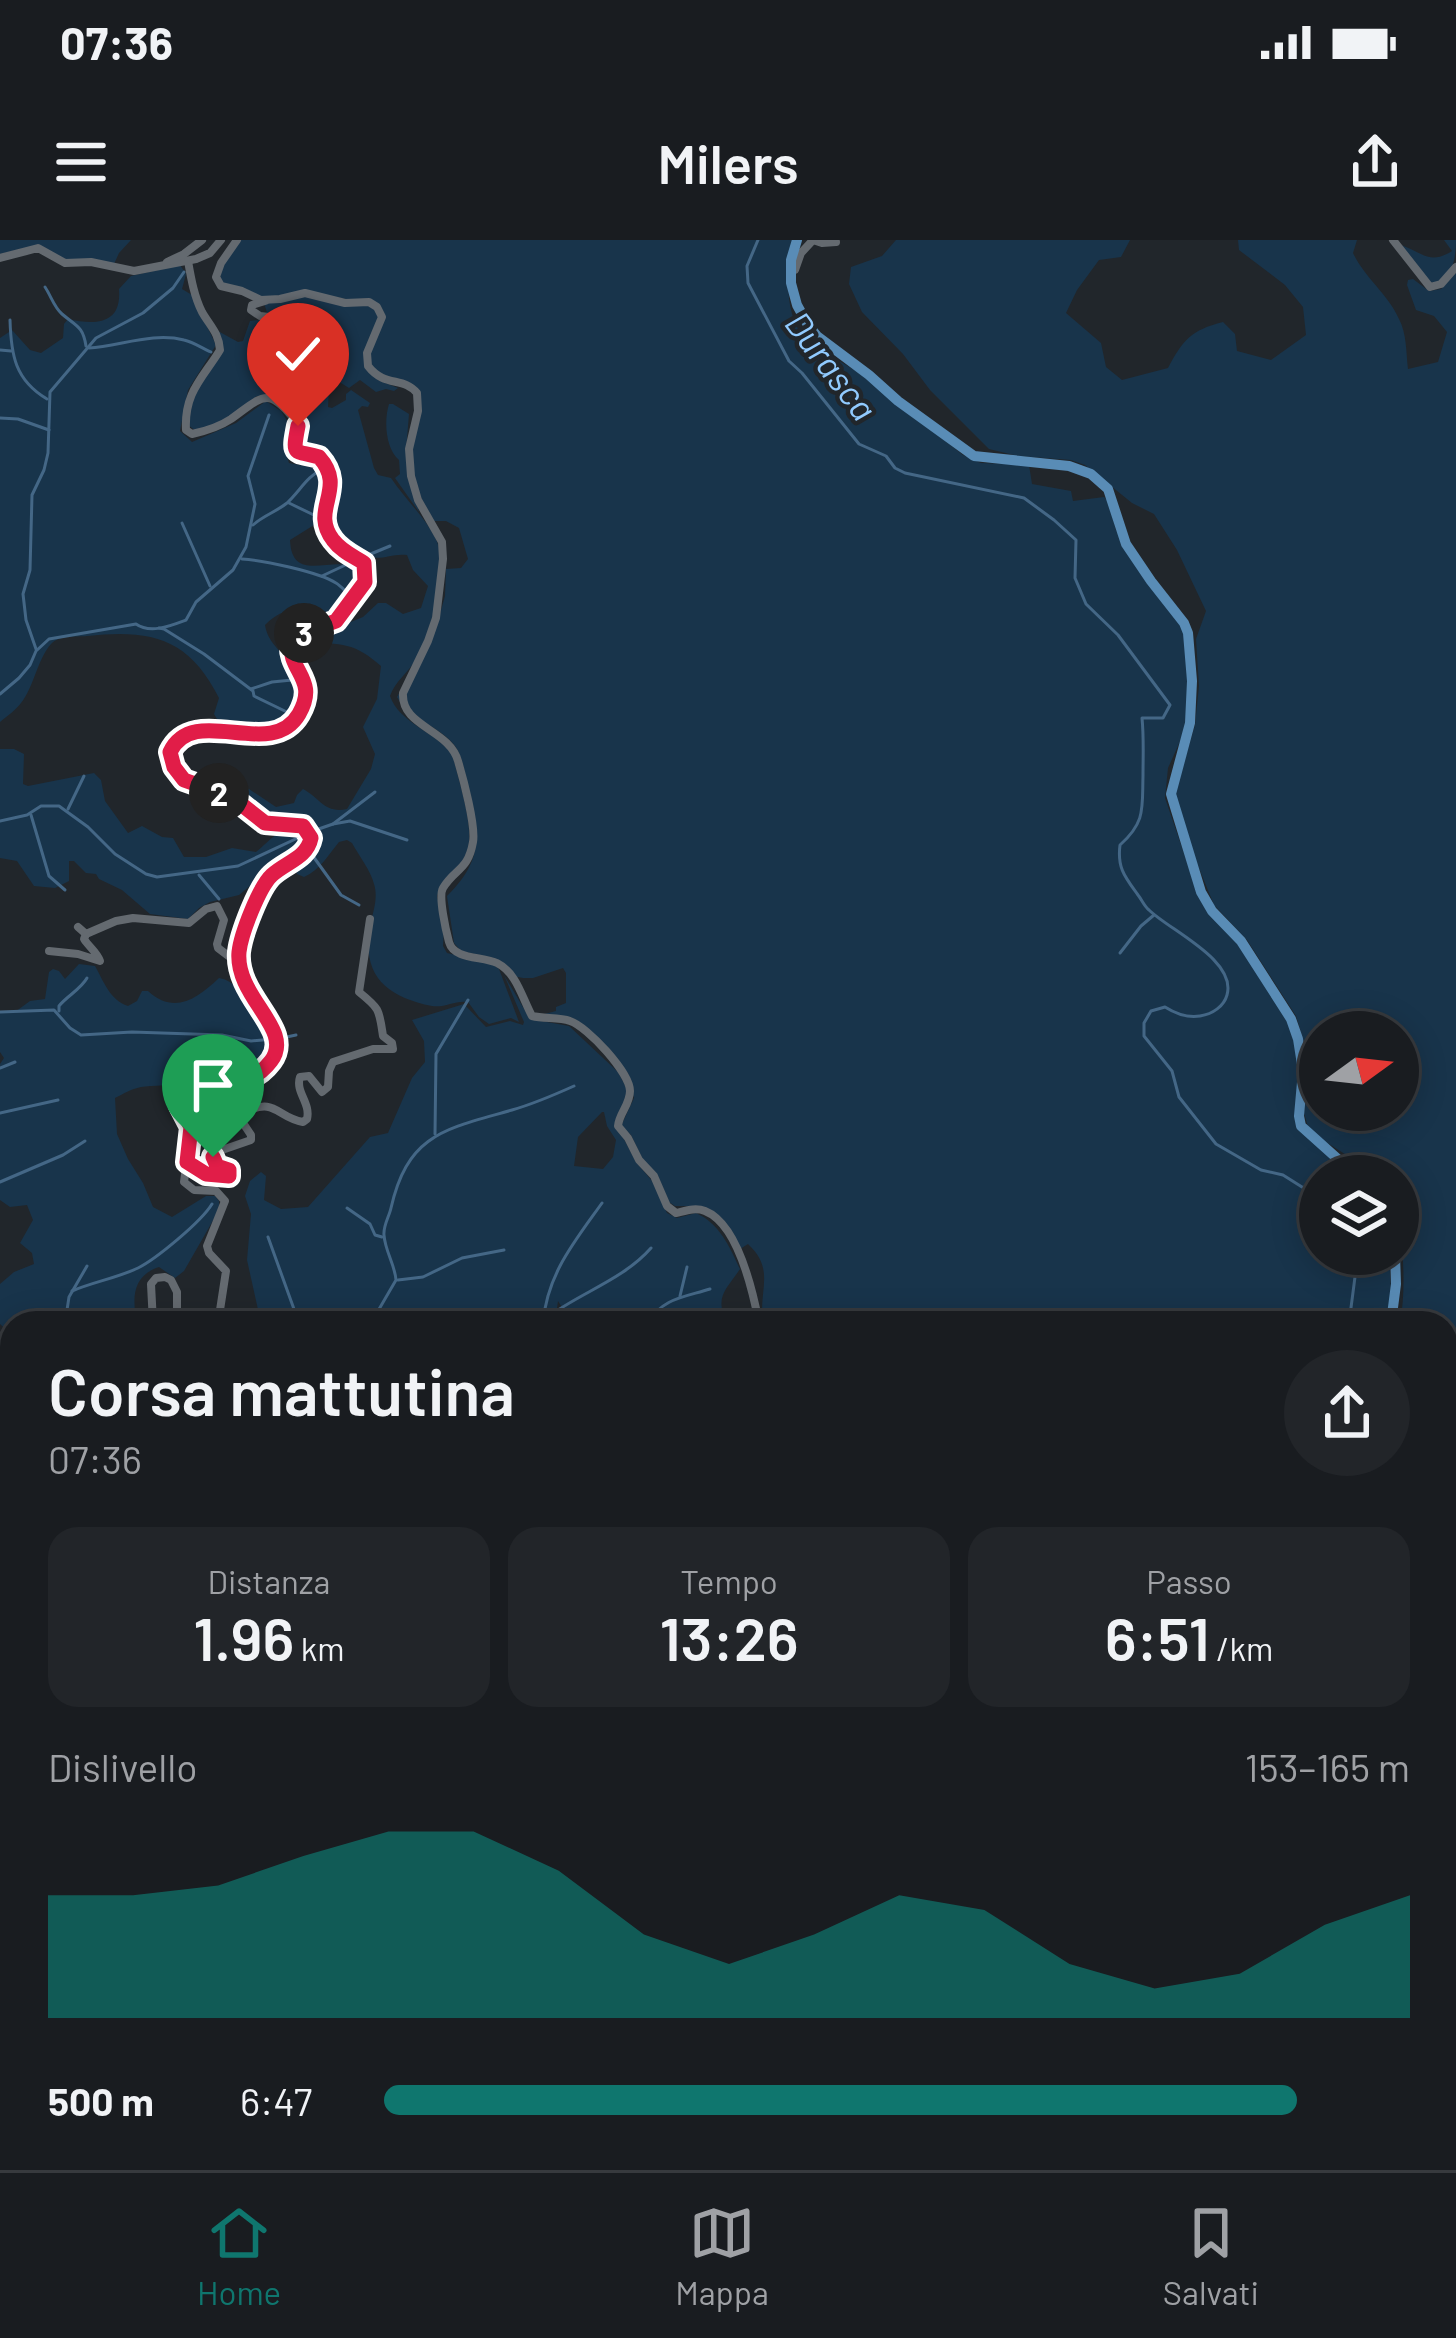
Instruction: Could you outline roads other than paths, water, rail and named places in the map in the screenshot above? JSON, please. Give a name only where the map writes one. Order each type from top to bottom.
[{"type":"main road","points":[[797,240],[791,283],[797,305],[818,337],[968,454],[1069,466],[1106,485],[1126,544],[1188,633],[1190,722],[1170,790],[1202,892],[1212,911],[1241,941],[1296,1030],[1303,1071],[1299,1117],[1303,1130],[1333,1155]]},
{"type":"main road","points":[[1393,1311],[1396,1275]]},
{"type":"street","points":[[155,268],[202,240]]},
{"type":"street","points":[[0,258],[38,248],[70,264],[91,262],[134,271],[189,265],[220,240]]},
{"type":"street","points":[[237,240],[220,263],[216,279],[228,289],[271,300]]},
{"type":"street","points":[[791,283],[801,254],[813,240],[836,242]]},
{"type":"street","points":[[1393,240],[1430,287],[1441,284],[1456,267]]},
{"type":"street","points":[[189,265],[196,296],[219,336],[220,350],[194,386],[185,419],[188,432],[197,434],[218,426],[258,398],[279,403],[298,424],[294,442],[298,452],[319,457],[330,471],[324,516],[329,535],[366,568],[364,583],[336,621],[291,642],[292,660],[306,683],[296,719],[262,734],[193,733],[177,740],[170,752],[184,780],[232,797],[265,823],[303,826],[311,842],[265,883],[241,943],[242,977],[275,1030],[278,1051],[252,1078],[181,1094],[180,1106],[191,1127],[183,1177],[187,1186],[216,1191],[225,1201],[207,1246],[226,1271],[220,1311]]},
{"type":"street","points":[[301,361],[276,349],[274,342],[297,320],[260,316],[250,309],[252,305],[308,293],[372,304],[382,317],[368,349],[368,366],[386,381],[406,384],[417,393],[411,476],[418,500],[442,542],[443,559],[436,617],[402,700],[406,713],[453,749],[473,825],[467,862],[441,894],[450,946],[507,969],[531,1015],[573,1022],[623,1070],[630,1096],[618,1126],[654,1176],[669,1209],[704,1211],[727,1233],[749,1279],[756,1311]]},
{"type":"street","points":[[49,951],[100,961],[82,931],[133,919],[189,923],[212,906],[220,908],[224,920],[218,948],[240,966]]},
{"type":"street","points":[[187,1162],[206,1174],[229,1176],[229,1170],[217,1166],[213,1157],[250,1140],[242,1120],[245,1112],[270,1106],[303,1122],[309,1111],[299,1089],[300,1077],[309,1076],[324,1091],[333,1062],[393,1048],[382,1033],[378,1008],[359,992],[370,919]]},
{"type":"street","points":[[152,1311],[151,1284],[162,1276],[171,1280],[176,1292],[176,1311]]},
{"type":"waterway","name":"Durasca","points":[[758,240],[747,266],[748,283],[789,361],[859,444],[886,456],[905,473],[1024,498],[1076,540],[1075,578],[1086,604],[1118,635],[1170,705],[1163,718],[1142,718],[1142,806],[1134,829],[1120,845],[1121,866],[1147,908],[1212,958],[1227,982],[1226,999],[1209,1013],[1186,1016],[1165,1007],[1151,1011],[1144,1036],[1172,1071],[1179,1097],[1216,1144],[1299,1185]]},
{"type":"waterway","points":[[36,649],[23,594],[30,570],[32,495],[48,453],[50,392],[96,338],[143,313],[184,272]]},
{"type":"waterway","points":[[45,287],[59,311],[81,330],[86,346]]},
{"type":"waterway","points":[[10,320],[21,375],[47,399]]},
{"type":"waterway","points":[[89,348],[172,338],[211,352]]},
{"type":"waterway","points":[[0,350],[11,351]]},
{"type":"waterway","points":[[0,694],[49,639],[136,624],[160,628],[186,620],[196,602],[233,570],[246,547],[255,504],[248,476],[269,415]]},
{"type":"waterway","points":[[0,418],[49,430]]},
{"type":"waterway","points":[[253,525],[287,503],[323,469]]},
{"type":"waterway","points":[[289,503],[320,518]]},
{"type":"waterway","points":[[182,523],[210,586]]},
{"type":"waterway","points":[[361,558],[390,546]]},
{"type":"waterway","points":[[242,559],[317,575],[351,596]]},
{"type":"waterway","points":[[322,576],[354,561]]},
{"type":"waterway","points":[[159,628],[204,654],[254,696],[291,714]]},
{"type":"waterway","points":[[251,689],[292,680]]},
{"type":"waterway","points":[[68,809],[84,776]]},
{"type":"waterway","points":[[313,831],[333,824],[375,792]]},
{"type":"waterway","points":[[0,821],[27,815],[41,806],[59,806],[115,854],[157,877],[238,866],[304,835]]},
{"type":"waterway","points":[[31,815],[49,876],[65,890]]},
{"type":"waterway","points":[[333,824],[350,821],[407,840]]},
{"type":"waterway","points":[[310,852],[341,895],[359,905]]},
{"type":"waterway","points":[[199,875],[219,899]]},
{"type":"waterway","points":[[1120,953],[1154,915]]},
{"type":"waterway","points":[[59,1011],[87,978]]},
{"type":"waterway","points":[[435,1134],[436,1054],[468,1000]]},
{"type":"waterway","points":[[0,1012],[54,1010],[81,1035],[132,1032],[274,1039]]},
{"type":"waterway","points":[[282,1038],[296,1035]]},
{"type":"waterway","points":[[0,1068],[15,1062]]},
{"type":"waterway","points":[[378,1311],[396,1280],[384,1228],[398,1183],[419,1149],[449,1130],[574,1086]]},
{"type":"waterway","points":[[0,1113],[58,1100]]},
{"type":"waterway","points":[[0,1182],[85,1141]]},
{"type":"waterway","points":[[545,1311],[556,1274],[602,1203]]},
{"type":"waterway","points":[[72,1291],[146,1263],[212,1204]]},
{"type":"waterway","points":[[347,1208],[382,1237]]},
{"type":"waterway","points":[[268,1237],[295,1311]]},
{"type":"waterway","points":[[557,1311],[627,1269],[651,1248]]},
{"type":"waterway","points":[[398,1280],[423,1277],[462,1258],[504,1250]]},
{"type":"waterway","points":[[67,1311],[69,1297],[87,1266]]},
{"type":"waterway","points":[[680,1296],[687,1267]]},
{"type":"waterway","name":"Durasca","points":[[1351,1311],[1355,1275]]},
{"type":"waterway","points":[[658,1311],[667,1303],[710,1289]]}]
